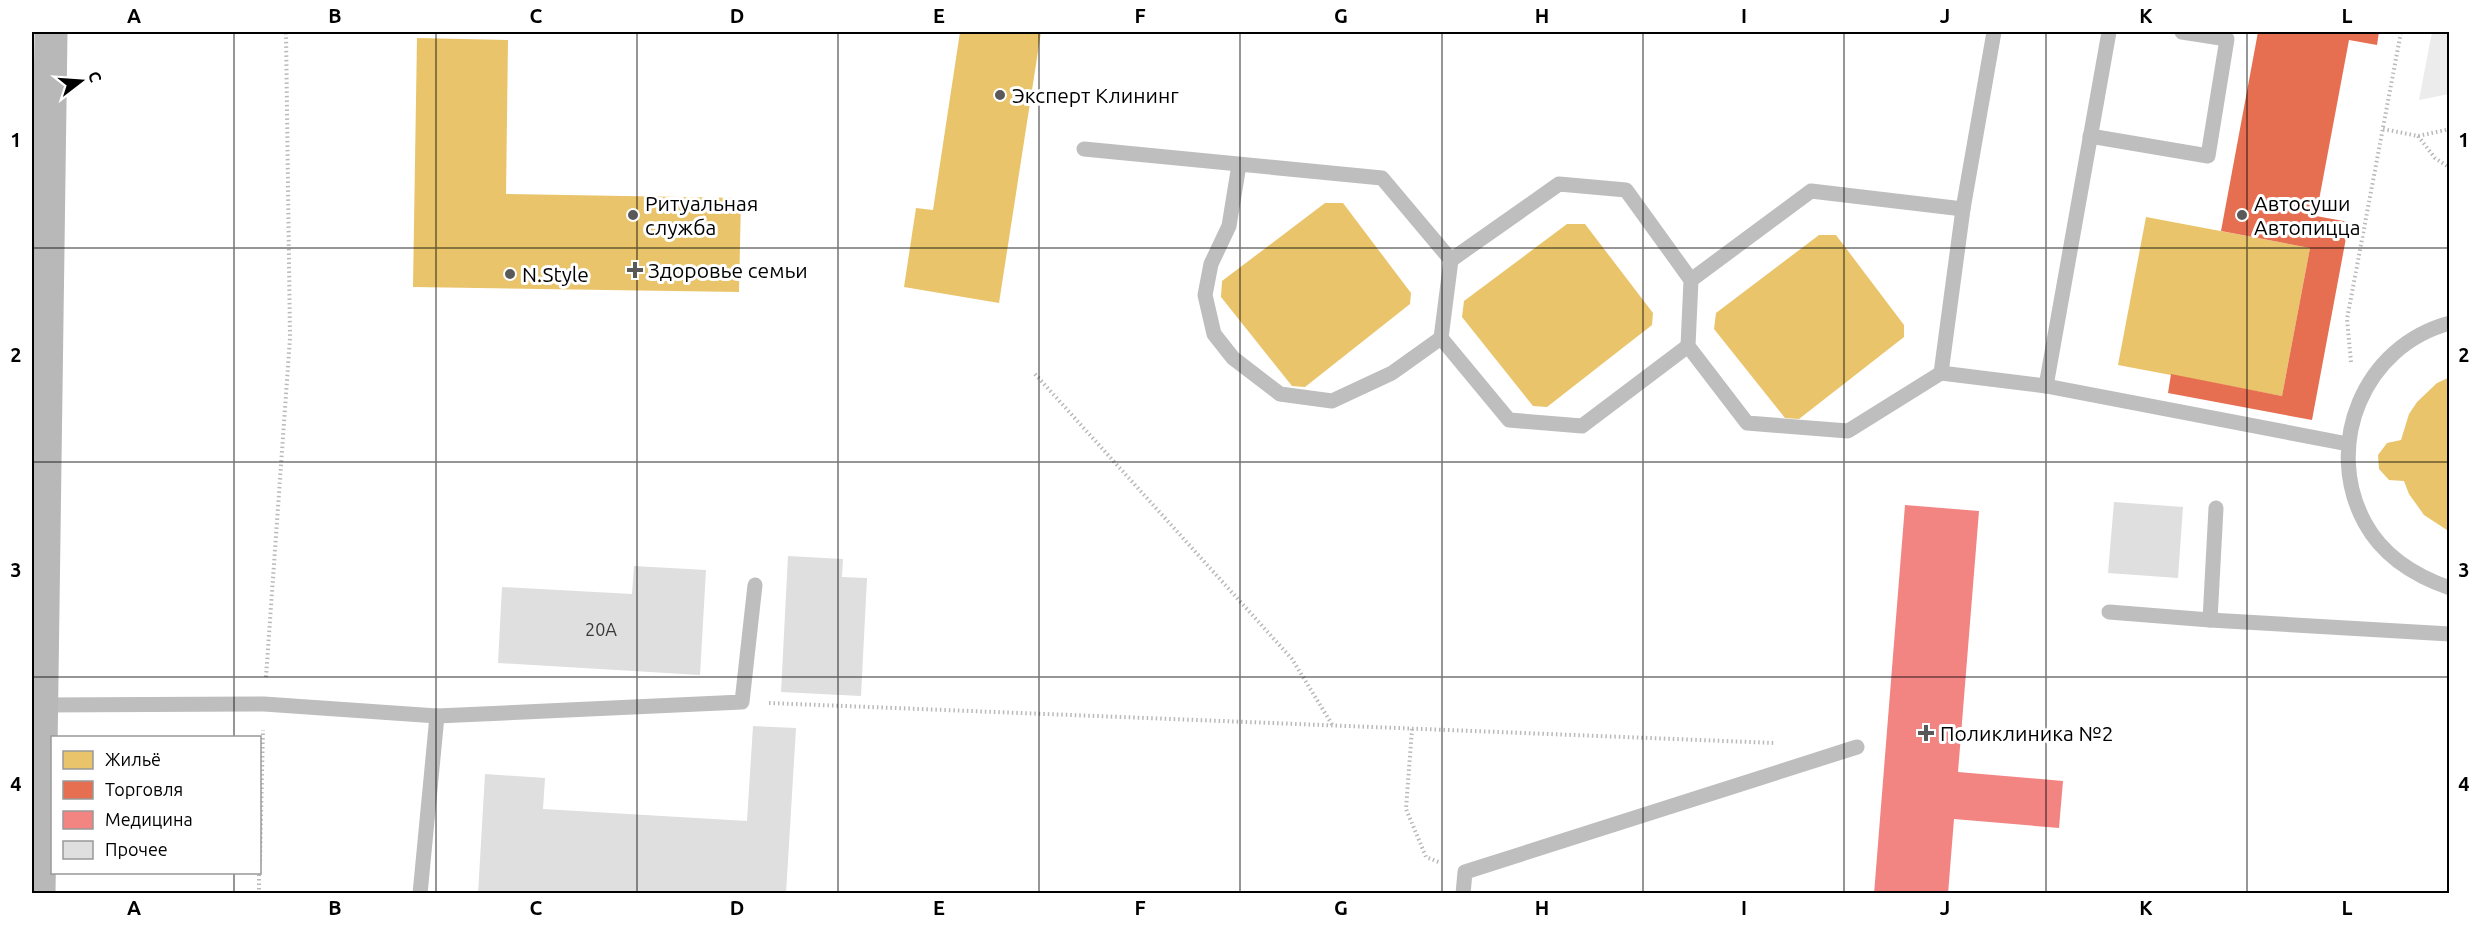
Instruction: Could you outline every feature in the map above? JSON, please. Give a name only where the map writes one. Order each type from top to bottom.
[{"type":"main road","points":[[39,894],[42,705],[38,529],[51,32]]},
{"type":"lane","points":[[1941,373],[1963,209],[1994,32]]},
{"type":"lane","points":[[2046,386],[2109,32]]},
{"type":"lane","points":[[2090,136],[2208,156],[2227,39],[2182,32]]},
{"type":"lane","points":[[1084,149],[1382,178],[1451,260],[1441,338],[1509,420],[1582,426],[1688,346]]},
{"type":"lane","points":[[1239,165],[1228,226],[1211,264],[1205,295],[1214,333],[1233,358],[1280,394],[1332,401],[1392,373],[1441,338]]},
{"type":"lane","points":[[1451,260],[1559,184],[1626,190],[1691,280],[1688,346],[1747,423],[1848,432],[1941,373],[2046,386],[2348,444]]},
{"type":"lane","points":[[1691,280],[1811,191],[1963,209]]},
{"type":"lane","points":[[2450,323],[2414,337],[2393,353],[2375,372],[2361,394],[2352,418],[2348,444],[2348,472],[2354,499],[2365,524],[2382,547],[2402,566],[2426,580],[2450,588]]},
{"type":"lane","points":[[2210,620],[2216,508]]},
{"type":"lane","points":[[42,705],[264,704],[437,716],[742,702],[755,585]]},
{"type":"lane","points":[[2109,612],[2450,634]]},
{"type":"lane","points":[[420,894],[437,716]]},
{"type":"lane","points":[[1463,894],[1465,872],[1857,747]]},
{"type":"path","points":[[261,822],[264,704],[290,338],[286,32]]},
{"type":"path","points":[[2361,394],[2351,365],[2347,319],[2401,32]]},
{"type":"path","points":[[2383,129],[2418,136],[2450,129]]},
{"type":"path","points":[[2418,136],[2435,158],[2450,168]]},
{"type":"path","points":[[1035,374],[1292,659],[1333,726]]},
{"type":"path","points":[[742,702],[1786,744]]},
{"type":"path","points":[[1412,729],[1406,809],[1426,857],[1465,872]]},
{"type":"path","points":[[259,874],[259,894]]},
{"type":"shaded area","points":[[2432,32],[2449,32],[2449,94],[2419,100]]},
{"type":"building: Жильё","points":[[960,32],[1041,32],[999,303],[904,287],[916,208],[933,210]]},
{"type":"building: Жильё","points":[[417,38],[508,40],[506,194],[741,198],[739,292],[413,287]]},
{"type":"building: Жильё","points":[[1325,203],[1343,203],[1411,293],[1410,304],[1305,387],[1292,386],[1221,297],[1222,281]]},
{"type":"building: Жильё","points":[[2146,217],[2310,248],[2282,396],[2118,365]]},
{"type":"building: Жильё","points":[[1567,224],[1585,224],[1653,313],[1652,325],[1547,407],[1533,406],[1462,317],[1464,301]]},
{"type":"building: Жильё","points":[[1819,235],[1836,235],[1904,325],[1904,337],[1799,419],[1785,418],[1714,329],[1716,313]]},
{"type":"building: Жильё","points":[[2450,377],[2450,532],[2424,515],[2409,494],[2404,481],[2389,480],[2379,469],[2378,455],[2387,443],[2401,440],[2409,414],[2417,402],[2437,383]]},
{"type":"building: Торговля","points":[[2258,32],[2379,32],[2377,45],[2349,40],[2316,216],[2349,222],[2312,420],[2168,393],[2171,374],[2282,396],[2310,248],[2221,231]]},
{"type":"building: Медицина","points":[[1905,505],[1979,511],[1958,772],[2063,781],[2059,828],[1954,819],[1948,894],[1874,894]]},
{"type":"building: Прочее","points":[[2114,502],[2183,507],[2178,578],[2108,573]]},
{"type":"building: Прочее","points":[[788,556],[843,559],[842,577],[867,578],[861,696],[781,692]]},
{"type":"building: Прочее","points":[[634,566],[706,570],[700,675],[498,663],[502,587],[632,594]]},
{"type":"building: Прочее","points":[[753,726],[796,728],[786,894],[478,894],[485,774],[545,778],[543,809],[747,821]]},
{"type":"place","name":"Эксперт Клининг","points":[[1000,95]]},
{"type":"place","name":"Ритуальная служба","points":[[633,215]]},
{"type":"place","name":"Автосуши Автопицца","points":[[2242,215]]},
{"type":"place","name":"Здоровье семьи","points":[[635,270]]},
{"type":"place","name":"N.Style","points":[[510,274]]},
{"type":"place","name":"Поликлиника №2","points":[[1926,733]]}]
